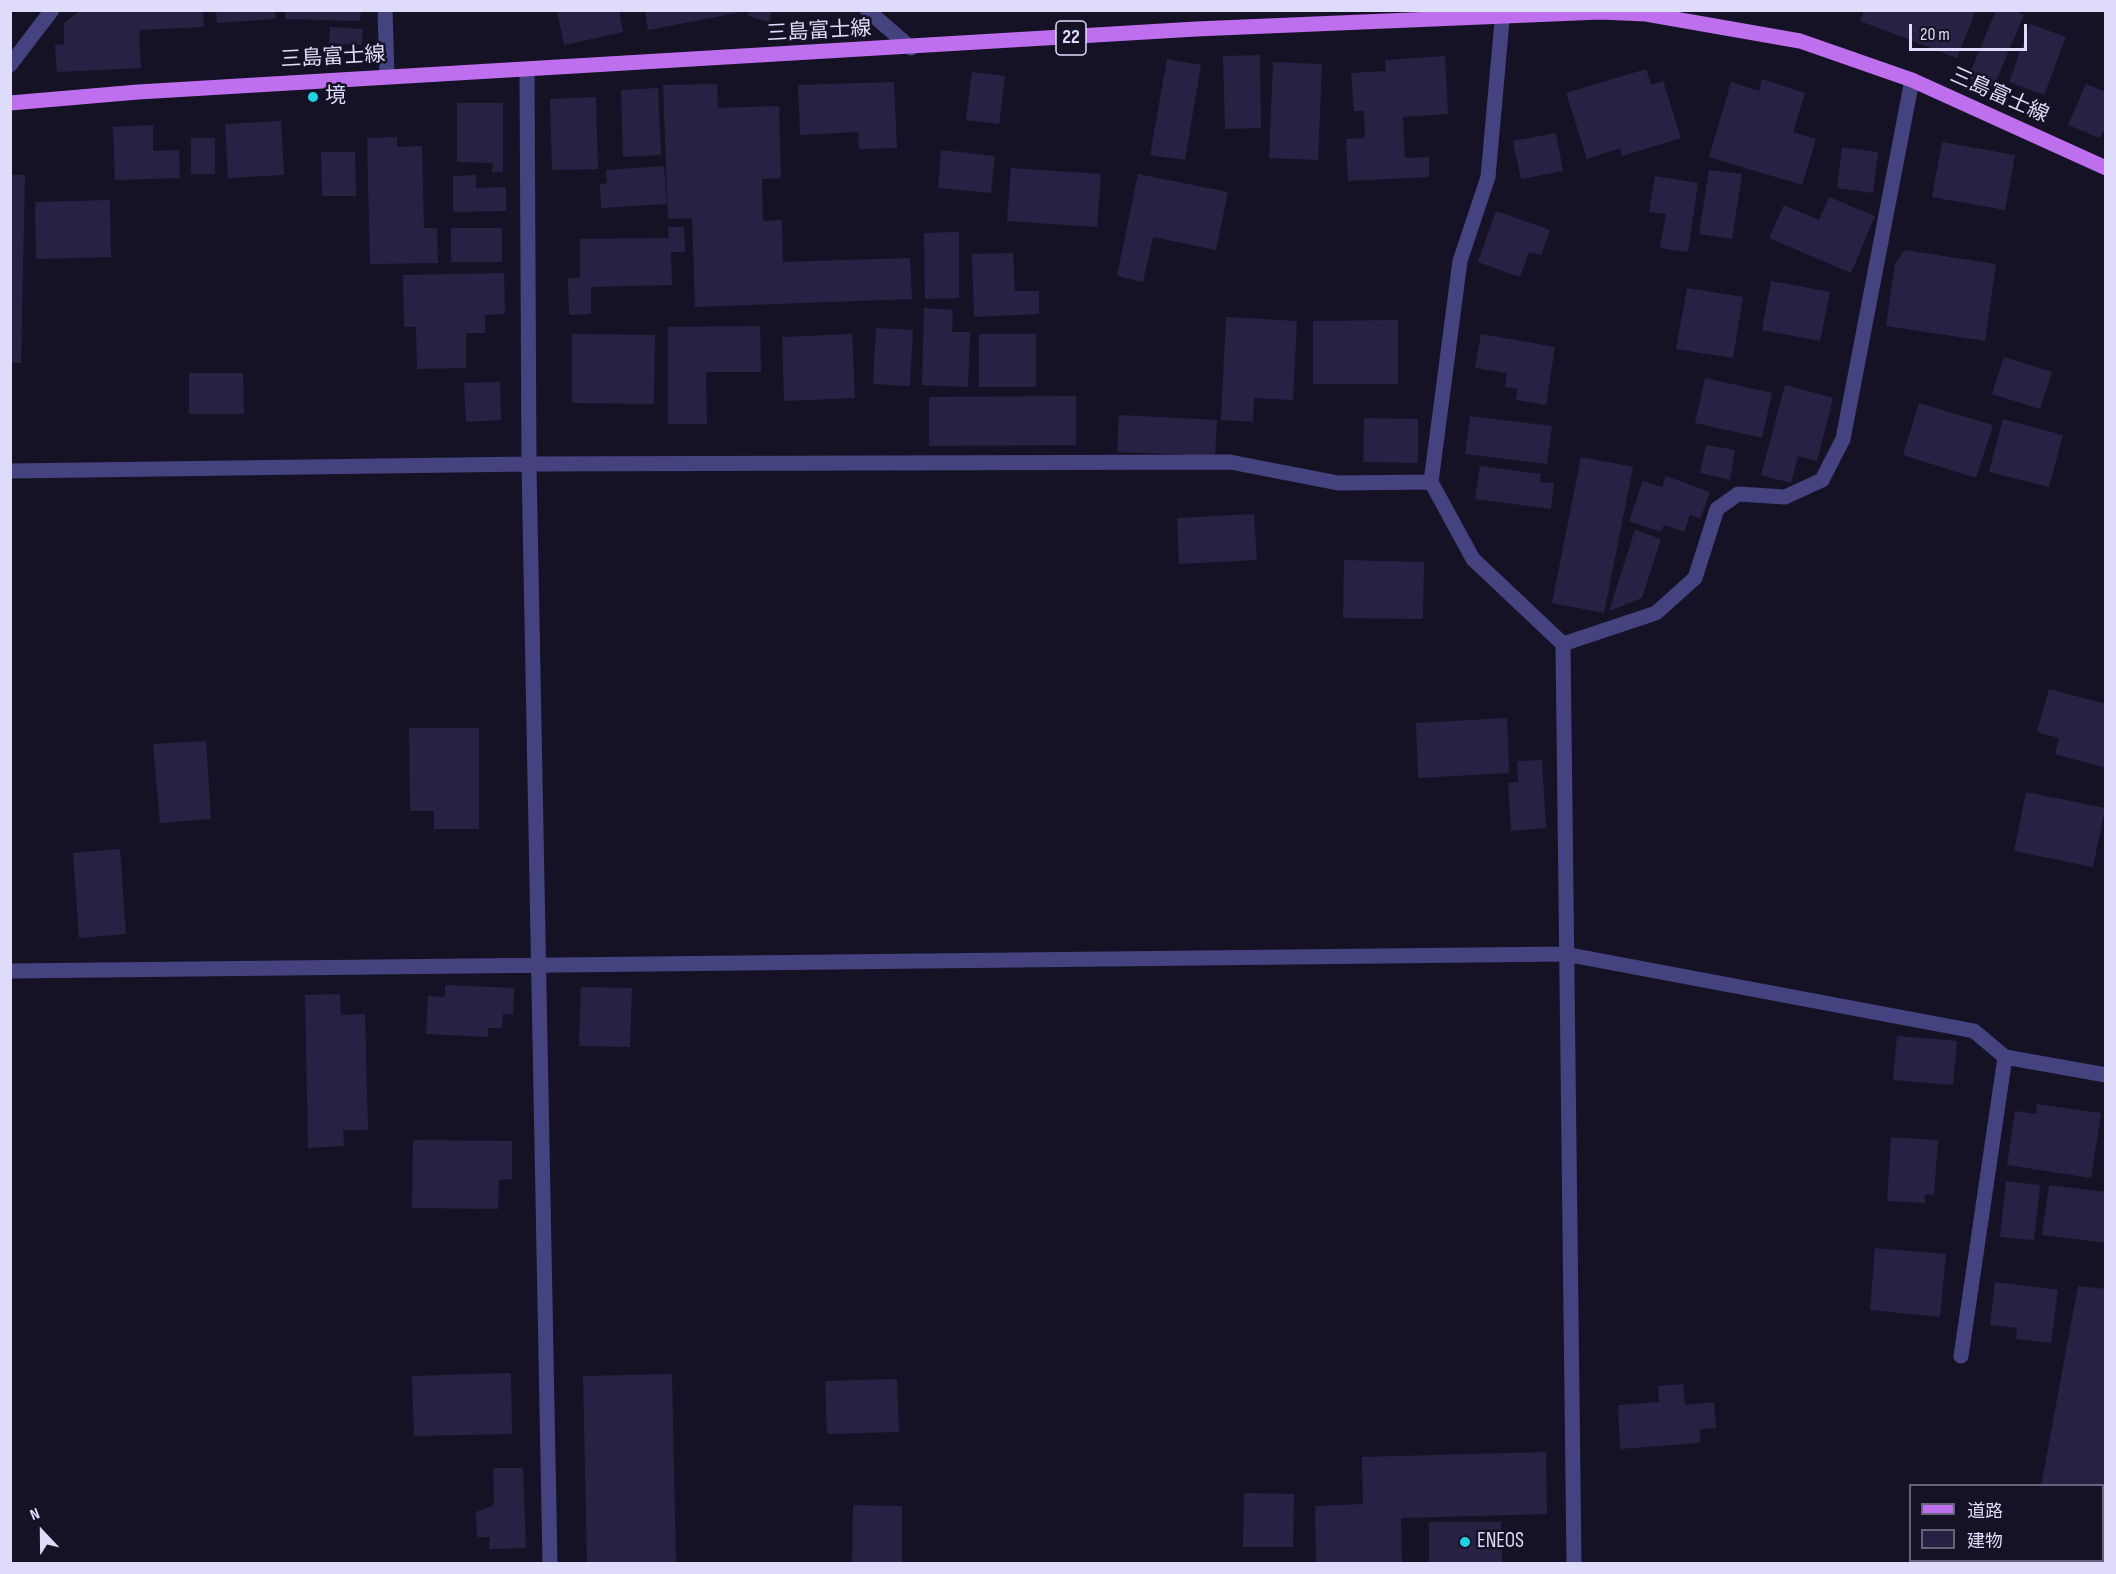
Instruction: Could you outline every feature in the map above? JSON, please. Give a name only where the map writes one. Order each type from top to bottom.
[{"type":"main road","name":"三島富士線","points":[[10,103],[138,92],[387,76],[911,48],[1196,29],[1504,13],[1646,12],[1800,41],[1912,80],[2106,168]]},
{"type":"street","points":[[10,64],[52,10]]},
{"type":"street","points":[[385,10],[387,76]]},
{"type":"street","points":[[867,10],[911,48]]},
{"type":"street","points":[[1504,13],[1488,177],[1460,261],[1431,482],[1473,559],[1563,644],[1574,1563]]},
{"type":"street","points":[[527,70],[529,464],[550,1563]]},
{"type":"street","points":[[1563,644],[1656,613],[1695,578],[1717,509],[1738,494],[1785,497],[1822,480],[1843,439],[1912,80]]},
{"type":"street","points":[[10,471],[529,464],[1230,462],[1338,483],[1431,482]]},
{"type":"street","points":[[10,971],[1565,954],[1974,1031],[2005,1057],[2106,1075]]},
{"type":"street","points":[[1961,1356],[2005,1057]]},
{"type":"building","points":[[80,10],[203,10],[204,27],[139,30],[141,68],[57,72],[55,45],[64,44],[64,23]]},
{"type":"building","points":[[216,10],[275,10],[276,19],[217,23]]},
{"type":"building","points":[[285,10],[361,10],[360,21],[285,19]]},
{"type":"building","points":[[557,10],[619,10],[623,32],[564,45]]},
{"type":"building","points":[[645,10],[736,10],[736,13],[648,30]]},
{"type":"building","points":[[749,10],[772,10],[769,22],[748,16]]},
{"type":"building","points":[[1864,10],[1976,10],[1957,58],[1860,21]]},
{"type":"building","points":[[1996,10],[2015,10],[2024,15],[1993,88],[1968,78]]},
{"type":"building","points":[[2030,24],[2066,37],[2044,95],[2009,82]]},
{"type":"building","points":[[330,27],[363,29],[362,45],[329,43]]},
{"type":"building","points":[[1260,55],[1261,128],[1225,129],[1223,56]]},
{"type":"building","points":[[1445,56],[1448,114],[1403,117],[1405,158],[1429,157],[1429,177],[1348,181],[1346,139],[1365,138],[1364,111],[1354,111],[1351,73],[1386,71],[1385,60]]},
{"type":"building","points":[[1167,59],[1201,65],[1185,160],[1150,155]]},
{"type":"building","points":[[1273,62],[1322,64],[1318,160],[1269,158]]},
{"type":"building","points":[[1646,69],[1651,85],[1663,81],[1681,138],[1622,156],[1620,148],[1587,159],[1566,93]]},
{"type":"building","points":[[972,72],[1005,76],[999,124],[966,120]]},
{"type":"building","points":[[1762,79],[1805,93],[1793,132],[1816,139],[1802,185],[1709,157],[1731,82],[1759,91]]},
{"type":"building","points":[[894,82],[897,148],[859,149],[858,132],[800,135],[798,85]]},
{"type":"building","points":[[717,84],[718,108],[779,106],[781,178],[762,179],[763,221],[782,220],[783,262],[910,258],[912,299],[695,307],[692,218],[668,219],[663,85]]},
{"type":"building","points":[[2086,84],[2106,92],[2106,125],[2100,138],[2068,125]]},
{"type":"building","points":[[658,88],[661,155],[623,157],[621,90]]},
{"type":"building","points":[[596,97],[598,169],[552,170],[550,99]]},
{"type":"building","points":[[457,103],[503,103],[503,172],[492,172],[493,163],[457,162]]},
{"type":"building","points":[[281,121],[284,175],[228,178],[225,124]]},
{"type":"building","points":[[153,125],[153,151],[179,150],[180,178],[115,180],[113,127]]},
{"type":"building","points":[[1556,133],[1563,171],[1521,179],[1513,141]]},
{"type":"building","points":[[397,137],[397,147],[422,146],[424,228],[437,228],[438,263],[370,264],[367,138]]},
{"type":"building","points":[[191,138],[215,138],[215,174],[191,174]]},
{"type":"building","points":[[1942,142],[2015,155],[2005,210],[1932,197]]},
{"type":"building","points":[[1842,147],[1878,152],[1873,193],[1837,188]]},
{"type":"building","points":[[941,150],[995,156],[991,193],[938,188]]},
{"type":"building","points":[[321,152],[355,152],[356,196],[322,196]]},
{"type":"building","points":[[664,166],[667,204],[601,208],[600,184],[607,183],[606,170]]},
{"type":"building","points":[[1011,168],[1101,174],[1097,227],[1007,221]]},
{"type":"building","points":[[1709,170],[1742,174],[1732,239],[1699,234]]},
{"type":"building","points":[[1138,174],[1228,192],[1216,250],[1153,237],[1143,282],[1117,276]]},
{"type":"building","points":[[10,175],[25,175],[21,363],[10,363]]},
{"type":"building","points":[[476,175],[476,188],[506,187],[506,211],[453,212],[453,176]]},
{"type":"building","points":[[1655,176],[1698,183],[1688,252],[1660,248],[1666,214],[1649,212]]},
{"type":"building","points":[[1829,197],[1875,216],[1851,273],[1769,238],[1784,205],[1819,220]]},
{"type":"building","points":[[110,200],[111,257],[36,259],[35,202]]},
{"type":"building","points":[[1496,211],[1550,230],[1541,255],[1529,252],[1520,277],[1478,262]]},
{"type":"building","points":[[668,227],[684,227],[685,252],[671,252],[672,285],[591,287],[591,314],[569,315],[568,278],[580,278],[580,239],[669,238]]},
{"type":"building","points":[[451,228],[502,228],[502,262],[451,262]]},
{"type":"building","points":[[959,232],[959,298],[925,299],[924,233]]},
{"type":"building","points":[[1905,250],[1996,264],[1985,341],[1886,326],[1895,264]]},
{"type":"building","points":[[1013,253],[1015,291],[1039,291],[1039,314],[974,317],[972,254]]},
{"type":"building","points":[[504,273],[505,314],[485,315],[485,333],[466,333],[466,368],[417,369],[416,327],[404,327],[403,275]]},
{"type":"building","points":[[1771,281],[1830,292],[1820,341],[1762,330]]},
{"type":"building","points":[[1687,288],[1743,297],[1733,358],[1676,349]]},
{"type":"building","points":[[924,308],[953,310],[952,332],[970,332],[968,387],[922,385]]},
{"type":"building","points":[[1226,317],[1297,321],[1293,400],[1254,398],[1253,422],[1221,420]]},
{"type":"building","points":[[1398,320],[1398,384],[1313,384],[1313,321]]},
{"type":"building","points":[[760,326],[761,372],[706,372],[707,424],[668,424],[668,327]]},
{"type":"building","points":[[876,328],[913,330],[910,386],[873,384]]},
{"type":"building","points":[[572,334],[655,335],[654,404],[572,403]]},
{"type":"building","points":[[852,334],[855,398],[784,401],[782,337]]},
{"type":"building","points":[[979,334],[1036,334],[1036,387],[979,387]]},
{"type":"building","points":[[1481,334],[1555,347],[1546,405],[1516,400],[1518,389],[1505,387],[1507,373],[1475,368]]},
{"type":"building","points":[[2004,357],[2052,372],[2040,409],[1992,394]]},
{"type":"building","points":[[189,373],[243,373],[244,414],[189,414]]},
{"type":"building","points":[[1705,378],[1772,393],[1762,438],[1695,423]]},
{"type":"building","points":[[500,382],[501,420],[466,422],[464,383]]},
{"type":"building","points":[[1785,385],[1833,398],[1817,461],[1798,456],[1791,483],[1761,475]]},
{"type":"building","points":[[1076,396],[1076,445],[929,446],[929,397]]},
{"type":"building","points":[[1919,403],[1993,425],[1976,478],[1903,455]]},
{"type":"building","points":[[1119,415],[1217,420],[1215,456],[1117,452]]},
{"type":"building","points":[[1470,416],[1552,426],[1547,464],[1465,454]]},
{"type":"building","points":[[1364,418],[1418,419],[1418,463],[1363,462]]},
{"type":"building","points":[[2003,419],[2063,435],[2049,487],[1989,472]]},
{"type":"building","points":[[1706,445],[1735,450],[1730,480],[1700,473]]},
{"type":"building","points":[[1581,457],[1633,467],[1604,613],[1552,603]]},
{"type":"building","points":[[1480,466],[1541,474],[1540,482],[1554,483],[1551,509],[1475,499]]},
{"type":"building","points":[[1666,476],[1710,492],[1700,519],[1690,515],[1684,532],[1664,525],[1661,532],[1629,521],[1643,481],[1662,487]]},
{"type":"building","points":[[1254,514],[1257,560],[1179,564],[1177,518]]},
{"type":"building","points":[[1635,530],[1661,539],[1642,598],[1609,611]]},
{"type":"building","points":[[1344,560],[1424,562],[1423,619],[1343,618]]},
{"type":"building","points":[[2049,689],[2106,704],[2106,768],[2055,754],[2059,738],[2037,732]]},
{"type":"building","points":[[1507,718],[1509,773],[1418,778],[1416,723]]},
{"type":"building","points":[[409,728],[479,728],[479,829],[434,829],[434,811],[410,811]]},
{"type":"building","points":[[206,741],[211,819],[160,823],[153,744]]},
{"type":"building","points":[[1542,760],[1546,828],[1511,831],[1508,783],[1518,782],[1517,761]]},
{"type":"building","points":[[2026,792],[2105,808],[2093,867],[2014,851]]},
{"type":"building","points":[[120,849],[126,934],[79,938],[73,853]]},
{"type":"building","points":[[445,985],[514,988],[513,1014],[503,1014],[502,1028],[488,1028],[488,1037],[426,1034],[428,996],[445,997]]},
{"type":"building","points":[[581,987],[632,988],[630,1047],[579,1046]]},
{"type":"building","points":[[340,994],[341,1015],[365,1014],[368,1130],[343,1130],[344,1146],[308,1148],[305,995]]},
{"type":"building","points":[[1897,1036],[1957,1041],[1953,1085],[1893,1080]]},
{"type":"building","points":[[2037,1104],[2101,1113],[2091,1178],[2007,1165],[2015,1111],[2036,1114]]},
{"type":"building","points":[[1891,1137],[1938,1140],[1934,1195],[1925,1194],[1925,1203],[1887,1201]]},
{"type":"building","points":[[413,1140],[512,1141],[512,1179],[499,1180],[498,1209],[412,1208]]},
{"type":"building","points":[[2006,1181],[2040,1185],[2034,1240],[2000,1237]]},
{"type":"building","points":[[2049,1185],[2106,1192],[2106,1243],[2042,1235]]},
{"type":"building","points":[[1875,1248],[1946,1254],[1940,1317],[1870,1310]]},
{"type":"building","points":[[1995,1282],[2058,1290],[2051,1343],[2016,1339],[2017,1328],[1990,1325]]},
{"type":"building","points":[[2078,1286],[2106,1289],[2106,1526],[2104,1526],[2104,1484],[2041,1484]]},
{"type":"building","points":[[511,1373],[512,1434],[414,1436],[412,1376]]},
{"type":"building","points":[[672,1374],[676,1564],[587,1564],[583,1376]]},
{"type":"building","points":[[897,1379],[899,1432],[827,1434],[825,1381]]},
{"type":"building","points":[[1683,1384],[1685,1405],[1714,1402],[1716,1428],[1700,1429],[1700,1443],[1620,1449],[1618,1405],[1659,1402],[1658,1386]]},
{"type":"building","points":[[1546,1452],[1547,1514],[1401,1518],[1402,1564],[1316,1564],[1315,1506],[1363,1504],[1362,1457]]},
{"type":"building","points":[[493,1468],[523,1468],[526,1548],[489,1549],[490,1537],[477,1537],[476,1512],[494,1505]]},
{"type":"building","points":[[1244,1493],[1294,1494],[1293,1547],[1243,1547]]},
{"type":"building","points":[[853,1505],[902,1506],[902,1564],[852,1564]]},
{"type":"building","name":"ENEOS","points":[[1429,1522],[1501,1522],[1502,1564],[1429,1564]]},
{"type":"place","name":"境","points":[[313,97]]},
{"type":"place","name":"ENEOS","points":[[1465,1542]]}]
